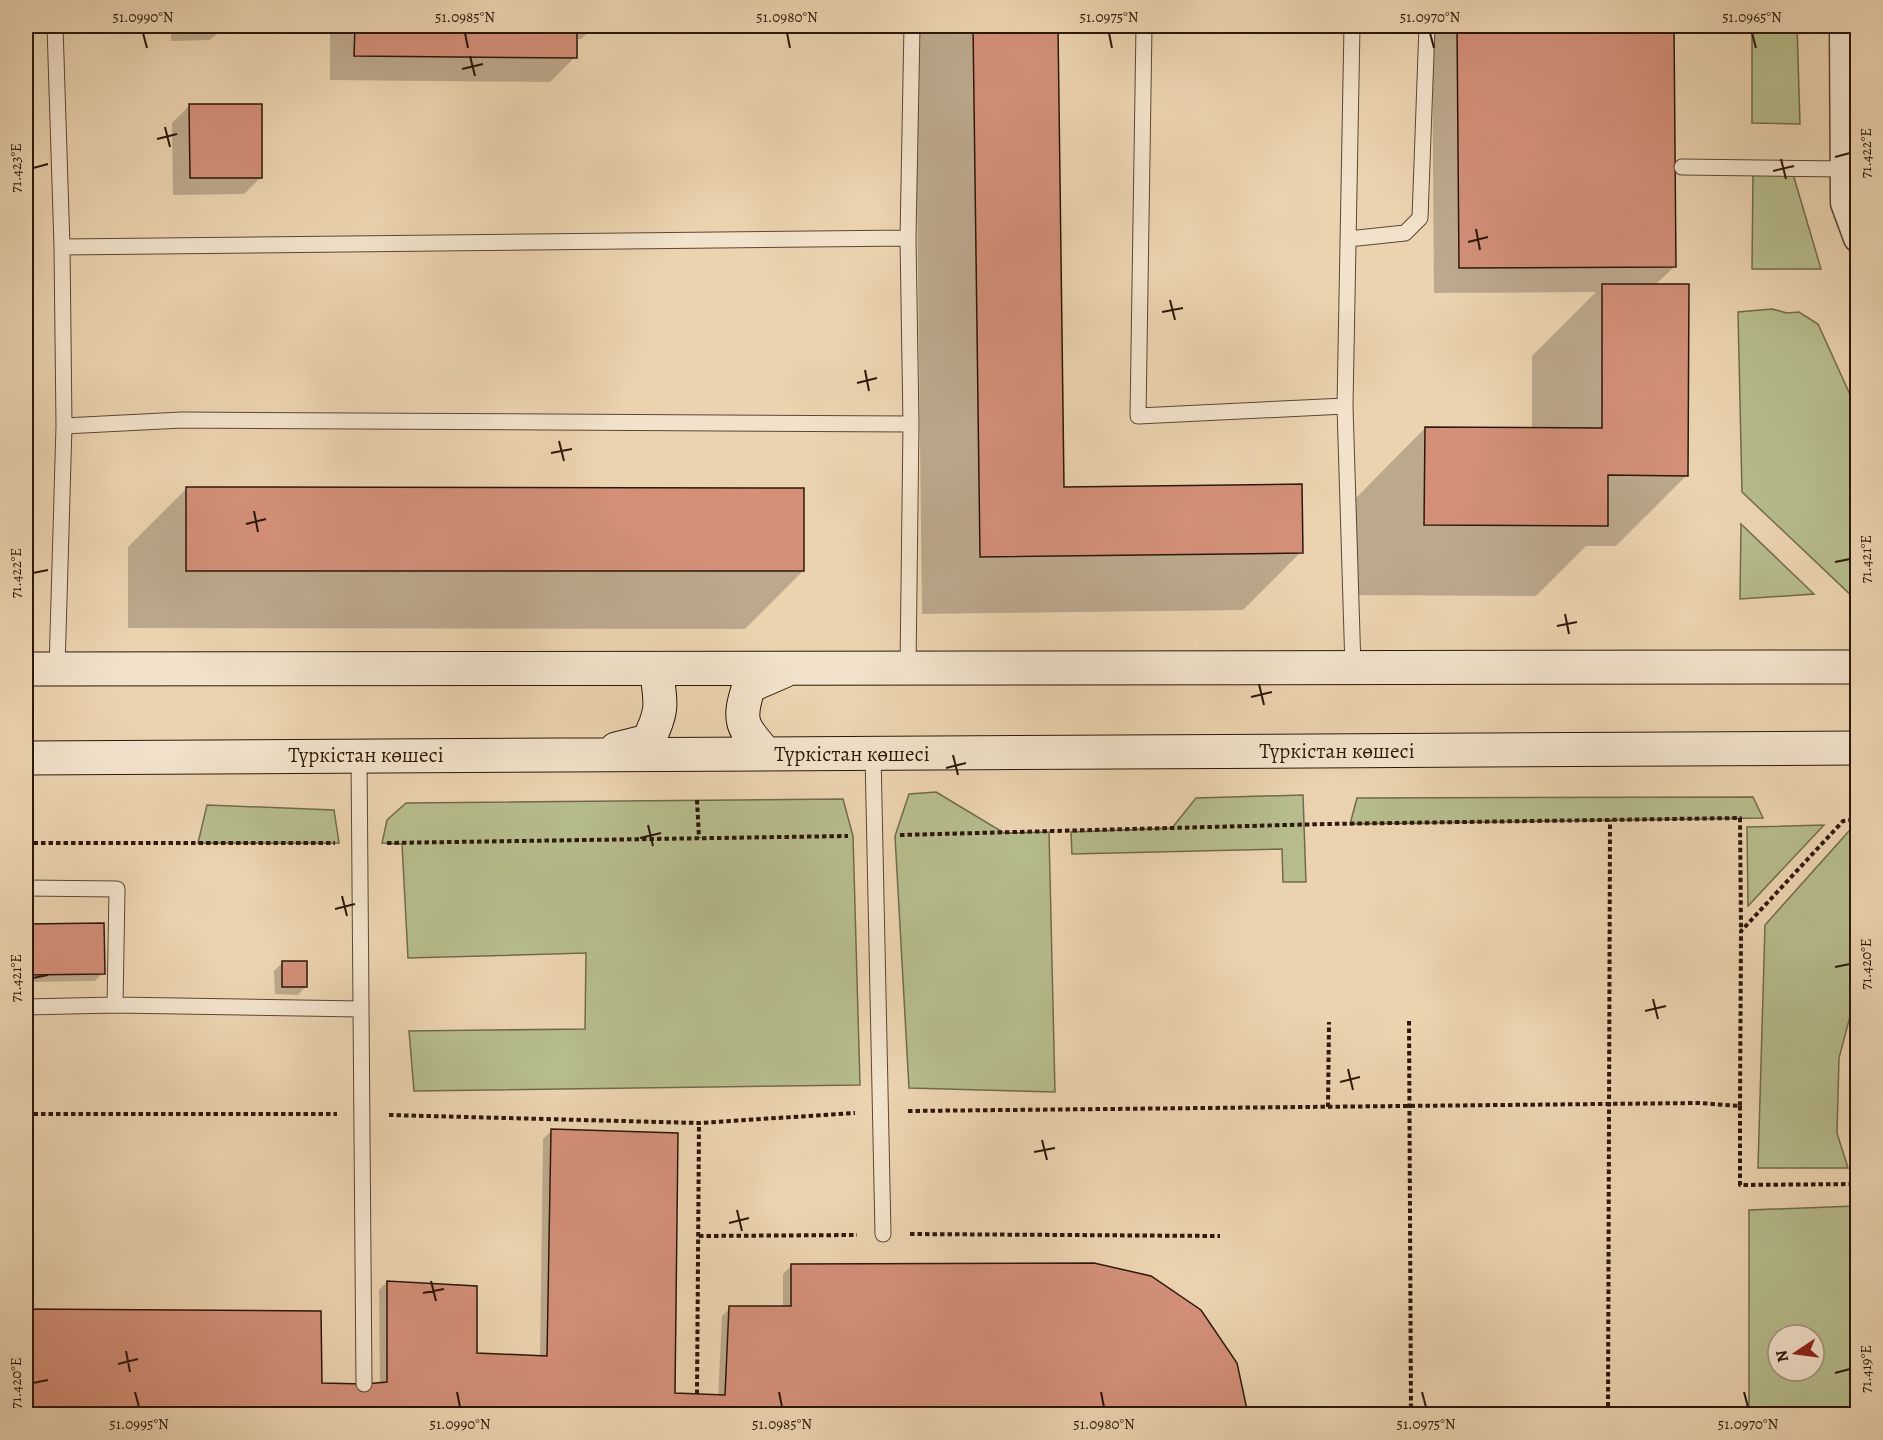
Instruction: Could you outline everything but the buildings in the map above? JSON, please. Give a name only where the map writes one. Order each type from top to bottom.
[{"type":"main road","points":[[41,669],[1857,667]]},
{"type":"main road","points":[[594,755],[648,741],[660,720],[661,705],[656,669]]},
{"type":"main road","points":[[766,754],[748,733],[740,712],[749,686],[789,669]]},
{"type":"main road","name":"Түркістан көшесі","points":[[26,758],[1857,748]]},
{"type":"street","points":[[1844,26],[1845,203],[1857,238]]},
{"type":"lane","points":[[41,669],[64,426],[62,247],[55,26]]},
{"type":"lane","points":[[909,669],[911,424],[908,238],[912,26]]},
{"type":"lane","points":[[1144,26],[1138,416],[1345,406]]},
{"type":"lane","points":[[1352,26],[1345,406],[1353,668]]},
{"type":"lane","points":[[1348,239],[1405,233],[1420,218],[1426,26]]},
{"type":"lane","points":[[1682,167],[1845,168]]},
{"type":"lane","points":[[62,247],[908,238]]},
{"type":"lane","points":[[64,426],[182,420],[911,424]]},
{"type":"lane","points":[[873,754],[883,1234]]},
{"type":"lane","points":[[359,755],[364,1384]]},
{"type":"lane","points":[[26,888],[117,889],[115,1005]]},
{"type":"lane","points":[[26,1007],[115,1005],[362,1009]]},
{"type":"path","points":[[698,800],[699,838]]},
{"type":"path","points":[[26,843],[360,843],[874,836],[1325,824],[1740,818],[1740,1185],[1856,1184]]},
{"type":"path","points":[[1741,931],[1843,821],[1857,819]]},
{"type":"path","points":[[1608,1414],[1610,820]]},
{"type":"path","points":[[1409,1021],[1411,1414]]},
{"type":"path","points":[[1328,1107],[1329,1022]]},
{"type":"path","points":[[1857,1040],[1857,1193]]},
{"type":"path","points":[[26,1114],[363,1114],[699,1124],[881,1111],[1610,1104],[1740,1106]]},
{"type":"path","points":[[698,1394],[699,1124]]},
{"type":"path","points":[[699,1236],[883,1234],[1220,1236]]},
{"type":"green space","points":[[1752,26],[1797,26],[1800,124],[1752,123]]},
{"type":"green space","points":[[1753,173],[1793,174],[1821,269],[1752,269]]},
{"type":"green space","points":[[1772,309],[1787,313],[1799,312],[1818,324],[1857,410],[1858,597],[1855,599],[1742,492],[1738,312]]},
{"type":"green space","points":[[1741,524],[1814,594],[1740,599]]},
{"type":"green space","points":[[936,792],[1004,833],[1049,832],[1055,1092],[909,1088],[895,836],[909,794]]},
{"type":"green space","points":[[1303,795],[1306,882],[1283,882],[1282,849],[1072,854],[1071,832],[1172,828],[1196,798]]},
{"type":"green space","points":[[1753,797],[1763,818],[1350,824],[1357,798]]},
{"type":"green space","points":[[843,799],[853,836],[860,1085],[414,1091],[409,1031],[585,1029],[586,953],[408,958],[402,844],[382,843],[387,820],[406,803]]},
{"type":"green space","points":[[207,805],[334,810],[339,843],[198,843]]},
{"type":"green space","points":[[1824,825],[1748,906],[1748,907],[1747,827]]},
{"type":"green space","points":[[1857,830],[1857,990],[1839,1058],[1837,1133],[1848,1168],[1758,1168],[1765,925],[1849,831]]},
{"type":"green space","points":[[1855,1206],[1858,1217],[1857,1414],[1749,1414],[1749,1210]]}]
